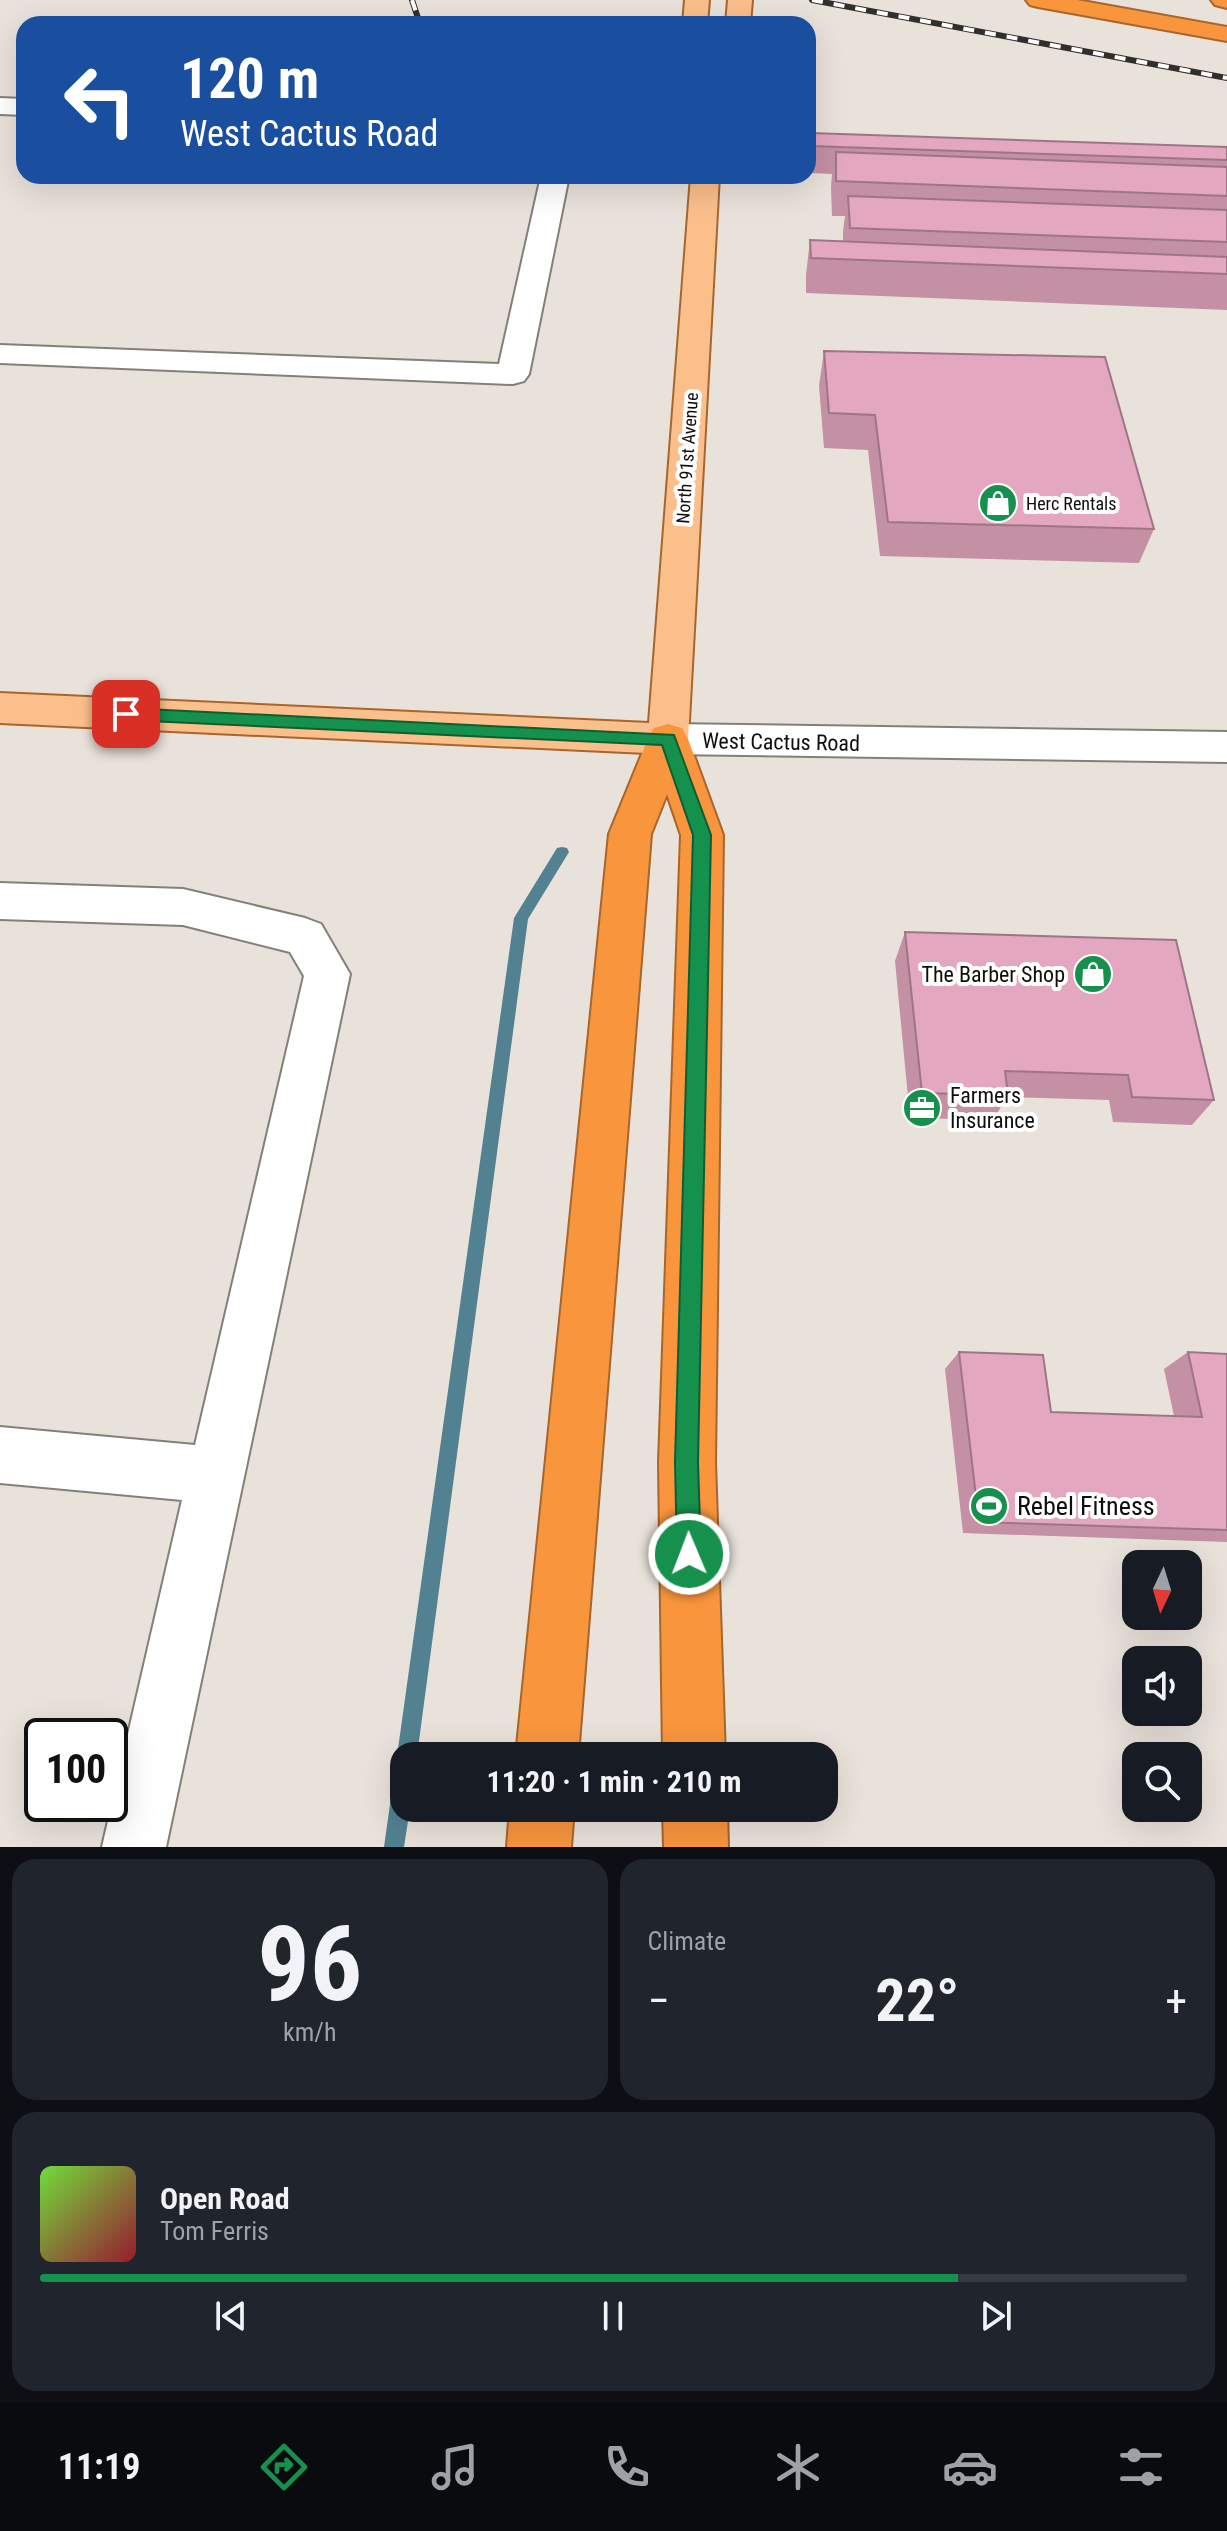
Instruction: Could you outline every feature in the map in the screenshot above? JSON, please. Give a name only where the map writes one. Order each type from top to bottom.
[{"type":"highway","points":[[1038,0],[1227,34]]},
{"type":"highway","points":[[548,1742],[630,834],[668,739]]},
{"type":"highway","points":[[668,739],[702,835],[687,1462],[694,1742]]},
{"type":"highway","points":[[539,1847],[541,1822]]},
{"type":"highway","points":[[695,1822],[696,1847]]},
{"type":"main road","name":"North 91st Avenue","points":[[668,739],[704,184]]},
{"type":"main road","name":"West Cactus Road","points":[[0,708],[668,739]]},
{"type":"street","points":[[0,354],[513,374],[553,184]]},
{"type":"street","name":"West Cactus Road","points":[[668,739],[1227,747]]},
{"type":"street","points":[[0,901],[183,907],[305,937],[327,974],[134,1847]]},
{"type":"street","points":[[0,1455],[217,1475]]},
{"type":"building","points":[[816,133],[1227,147],[1227,160],[816,146]]},
{"type":"building","points":[[836,152],[1227,167],[1227,196],[836,181]]},
{"type":"building","points":[[848,196],[1227,210],[1227,242],[850,228]]},
{"type":"building","points":[[810,240],[1227,257],[1227,274],[811,258]]},
{"type":"building","name":"Herc Rentals","points":[[824,351],[1105,357],[1154,529],[888,522],[875,415],[829,413]]},
{"type":"building","points":[[905,932],[1176,940],[1214,1100],[1132,1097],[1128,1075],[1005,1071],[1008,1095],[922,1093]]},
{"type":"building","points":[[959,1352],[1043,1355],[1051,1412],[1202,1417],[1188,1352],[1227,1354],[1227,1530],[979,1522]]},
{"type":"waterway","points":[[409,1742],[521,918],[562,852]]},
{"type":"waterway","points":[[394,1847],[398,1822]]},
{"type":"railway","points":[[412,0],[417,16]]},
{"type":"railway","points":[[812,0],[1227,78]]},
{"type":"place","name":"Herc Rentals","points":[[998,503]]},
{"type":"place","name":"The Barber Shop","points":[[1093,974]]},
{"type":"place","name":"Farmers Insurance","points":[[922,1108]]},
{"type":"place","name":"Rebel Fitness","points":[[989,1506]]},
{"type":"route","points":[[126,714],[668,739],[702,835],[687,1462],[689,1554]]}]
